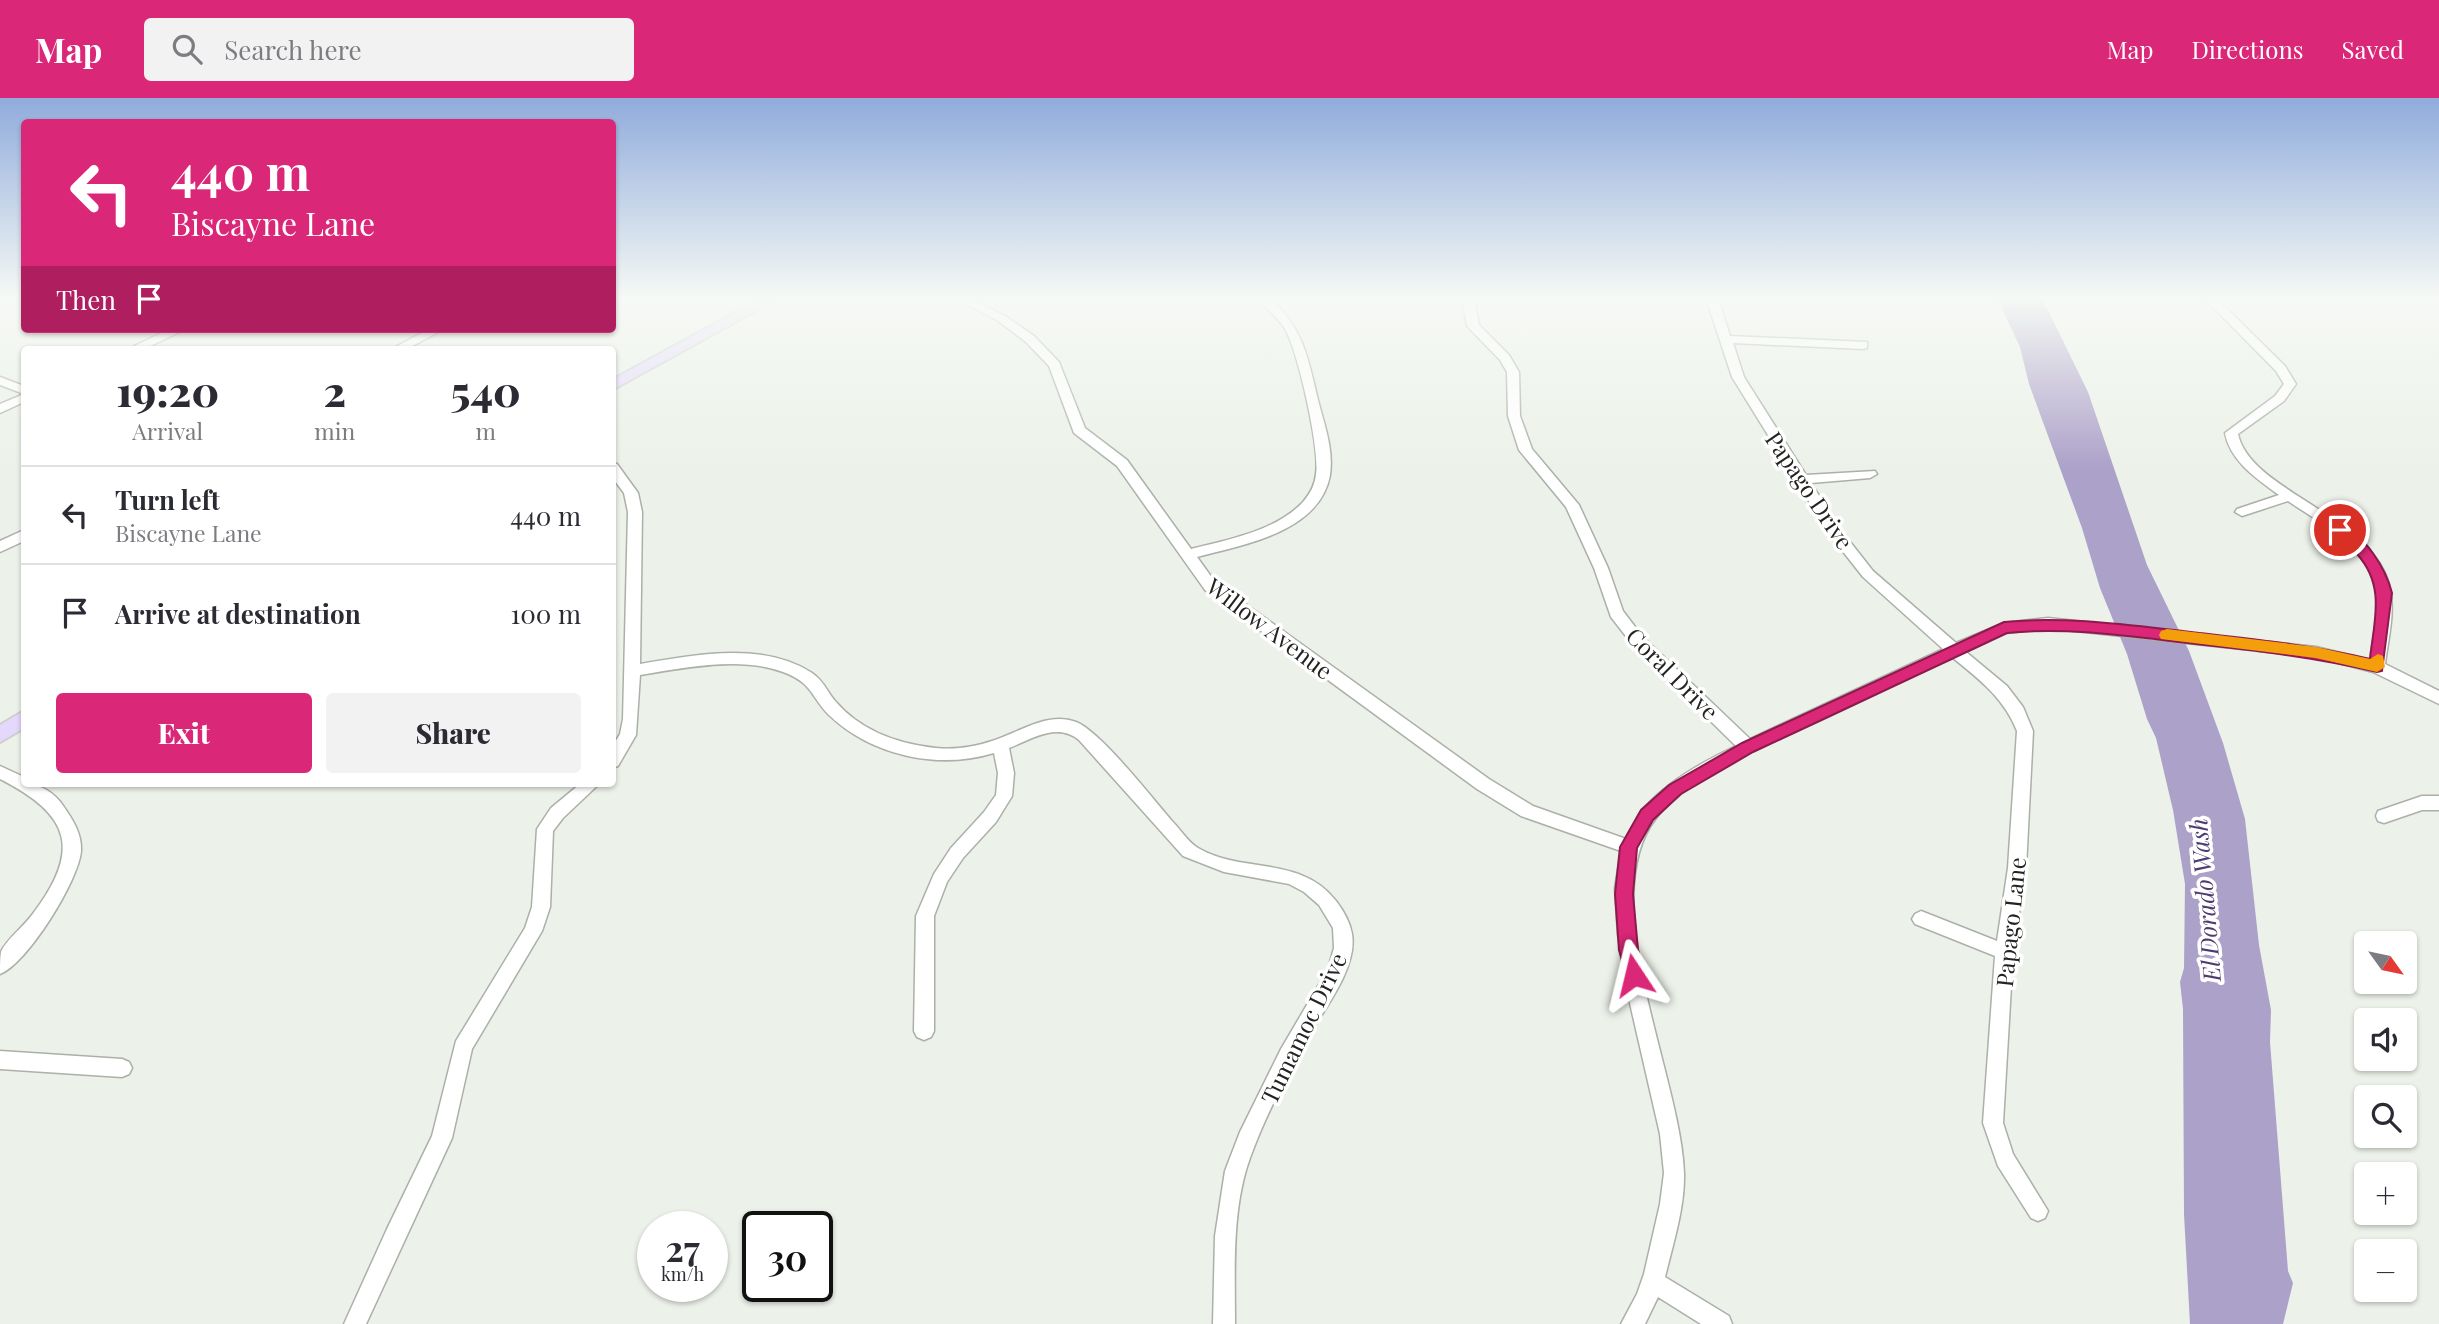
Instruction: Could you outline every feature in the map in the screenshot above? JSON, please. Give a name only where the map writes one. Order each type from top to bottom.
[{"type":"main road","points":[[616,384],[668,355]]},
{"type":"main road","points":[[0,735],[21,720]]},
{"type":"street","name":"Willow Avenue","points":[[1046,355],[1055,365],[1079,429],[1122,463],[1210,586],[1483,784],[1527,811],[1629,847]]},
{"type":"street","points":[[1186,555],[1262,533],[1290,520],[1319,491],[1324,478],[1323,452],[1301,355]]},
{"type":"street","name":"Coral Drive","points":[[1502,355],[1513,372],[1514,416],[1526,450],[1572,505],[1601,568],[1616,612],[1637,640],[1748,747]]},
{"type":"street","name":"Papago Drive","points":[[1730,355],[1738,377],[1835,532],[1868,574],[1953,651]]},
{"type":"street","points":[[2267,355],[2281,369],[2290,384],[2286,394],[2242,422],[2230,438],[2238,454],[2290,496],[2340,530],[2364,552],[2376,570],[2384,593],[2377,667]]},
{"type":"street","points":[[0,381],[21,389]]},
{"type":"street","points":[[0,409],[21,399]]},
{"type":"street","points":[[616,472],[631,493],[635,512],[631,719],[628,735],[616,755]]},
{"type":"street","points":[[1801,480],[1870,474]]},
{"type":"street","points":[[2242,512],[2290,496]]},
{"type":"street","points":[[0,547],[21,536]]},
{"type":"street","points":[[1632,1324],[1653,1282],[1665,1233],[1674,1173],[1668,1127],[1629,950],[1624,894],[1629,847],[1647,815],[1675,789],[1748,747],[2004,628],[2048,624],[2316,652],[2377,667],[2439,698]]},
{"type":"street","name":"Papago Lane","points":[[1953,651],[2002,690],[2017,711],[2025,731],[2017,868],[2004,952],[1993,1123],[2004,1159],[2038,1211]]},
{"type":"street","name":"Tumamoc Drive","points":[[630,671],[704,660],[760,662],[787,668],[806,678],[821,691],[828,704],[847,723],[894,748],[941,755],[974,755],[1044,728],[1064,725],[1077,729],[1095,745],[1189,851],[1201,859],[1237,870],[1273,870],[1302,882],[1324,900],[1343,927],[1344,946],[1335,974],[1302,1030],[1242,1151],[1229,1197],[1224,1324]]},
{"type":"street","points":[[924,1031],[925,916],[940,879],[957,853],[990,817],[1004,796],[1006,774],[1001,746]]},
{"type":"street","points":[[0,772],[21,782]]},
{"type":"street","points":[[0,966],[48,909],[66,877],[75,845],[69,823],[54,804],[29,787]]},
{"type":"street","points":[[355,1324],[388,1247],[442,1138],[463,1047],[533,931],[541,907],[545,829],[557,813],[588,787]]},
{"type":"street","points":[[2384,816],[2422,803],[2439,803]]},
{"type":"street","points":[[1922,919],[2004,952]]},
{"type":"street","points":[[0,1060],[122,1068]]},
{"type":"street","points":[[1653,1282],[1721,1324]]},
{"type":"water","name":"El Dorado Wash","points":[[2022,355],[2070,355],[2088,392],[2147,565],[2189,651],[2223,743],[2245,819],[2259,945],[2271,1010],[2270,1042],[2288,1271],[2293,1283],[2283,1324],[2190,1324],[2184,1214],[2183,1009],[2180,982],[2184,968],[2185,884],[2173,810],[2156,738],[2029,384]]},
{"type":"slow traffic","points":[[2167,635],[2316,652],[2377,667],[2378,660]]},
{"type":"route","points":[[1634,975],[1624,894],[1629,847],[1647,815],[1675,789],[1748,747],[2004,628],[2048,624],[2134,631],[2316,652],[2377,667],[2384,593],[2381,581],[2364,552],[2340,530]]}]
